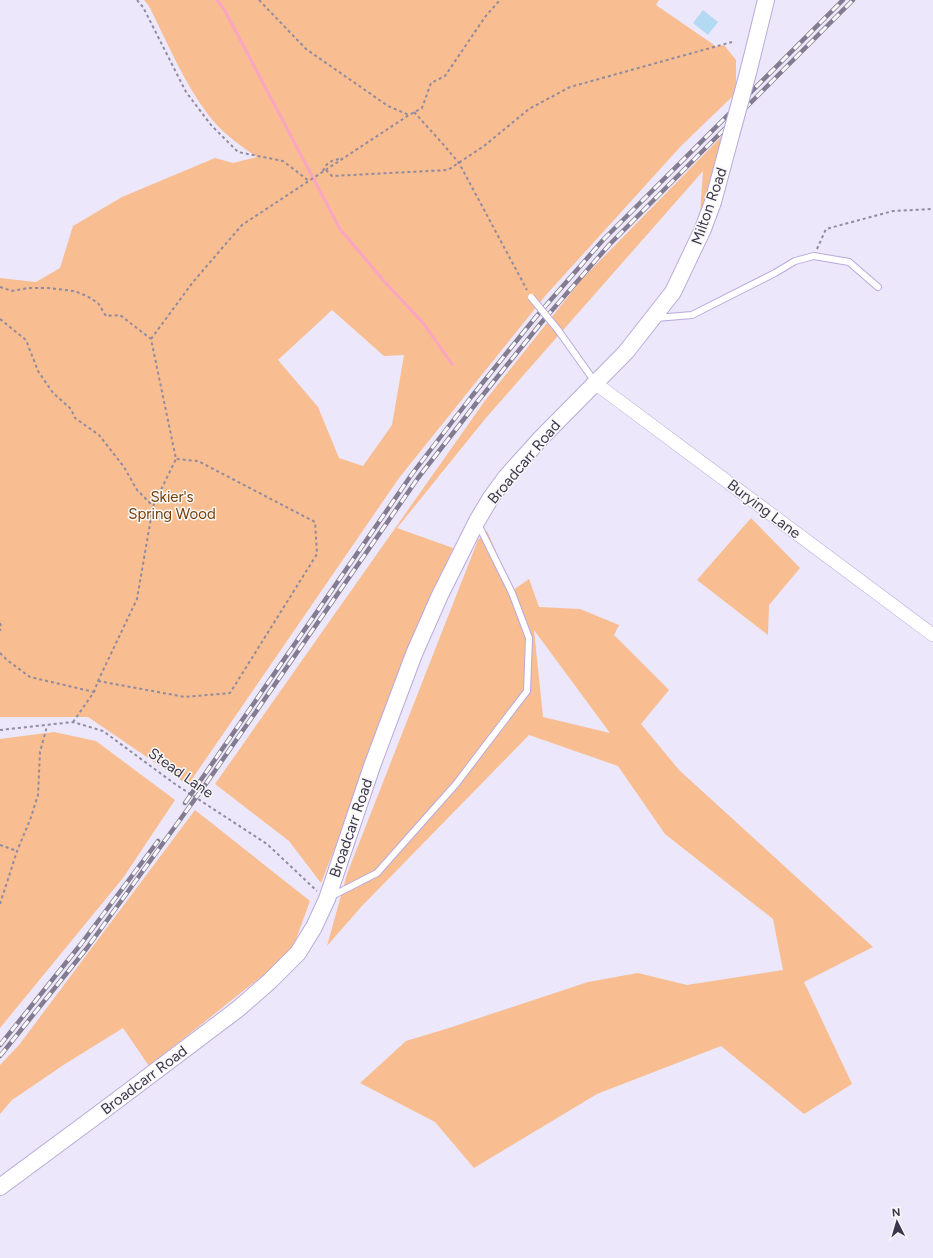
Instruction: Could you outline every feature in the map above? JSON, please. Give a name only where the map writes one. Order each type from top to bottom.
[{"type":"street","name":"Milton Road","points":[[595,383],[626,352],[673,292],[703,229],[713,202],[766,0]]},
{"type":"street","name":"Broadcarr Road","points":[[0,1187],[238,1009],[270,981],[298,953],[314,927],[327,899],[372,766],[414,654],[440,595],[477,521],[490,498],[506,477],[542,437],[595,383]]},
{"type":"street","name":"Burying Lane","points":[[595,383],[933,635]]},
{"type":"lane","points":[[654,318],[692,315],[795,261],[814,256],[849,262],[878,287]]},
{"type":"lane","points":[[531,297],[558,330],[595,383]]},
{"type":"lane","points":[[327,899],[377,873],[456,784],[527,691],[529,638],[512,593],[477,521]]},
{"type":"path","points":[[137,0],[143,7],[186,92],[211,125],[238,152],[283,161],[309,181]]},
{"type":"path","points":[[259,0],[306,49],[388,106],[409,115]]},
{"type":"path","points":[[152,339],[193,282],[242,225],[409,115],[422,108],[431,83],[445,76],[485,17],[500,0]]},
{"type":"path","points":[[326,170],[332,176],[448,170],[484,146],[529,109],[570,88],[732,42]]},
{"type":"path","points":[[414,112],[459,163],[523,285],[531,297]]},
{"type":"path","points":[[322,172],[325,165],[332,161],[344,158]]},
{"type":"path","points":[[814,256],[826,229],[893,211],[933,209]]},
{"type":"path","points":[[0,287],[12,290],[48,288],[74,291],[87,296],[98,303],[106,316],[120,314],[152,339],[176,460],[153,506],[137,599],[94,692],[73,722]]},
{"type":"path","points":[[0,319],[26,340],[38,371],[53,393],[71,409],[75,418],[99,435],[124,467],[137,490],[153,506]]},
{"type":"path","points":[[98,681],[185,697],[230,693],[317,554],[315,522],[198,461],[176,460]]},
{"type":"path","points":[[0,623],[0,630]]},
{"type":"path","points":[[0,653],[30,677],[94,692]]},
{"type":"path","name":"Stead Lane","points":[[0,730],[73,722],[102,731],[175,784],[267,844],[327,899]]},
{"type":"path","points":[[0,904],[17,851],[30,820],[38,794],[40,752],[47,726]]},
{"type":"path","points":[[0,846],[17,851]]},
{"type":"green space","name":"Skier's Spring Wood","points":[[144,0],[659,0],[656,5],[717,47],[724,45],[736,60],[736,93],[681,146],[546,295],[399,478],[188,785],[88,717],[0,717],[0,278],[36,282],[60,268],[73,226],[122,197],[215,158],[233,163],[257,157],[225,132],[205,111],[187,82],[149,6]],"holes":[[[332,310],[384,356],[404,355],[392,425],[363,466],[339,458],[318,407],[278,360]]]},
{"type":"green space","points":[[724,134],[700,214],[703,171],[485,419],[397,528],[453,548],[321,883],[289,841],[215,784],[484,402],[582,279]]},
{"type":"green space","points":[[751,518],[800,568],[769,605],[768,635],[697,580]]},
{"type":"green space","points":[[487,531],[513,590],[529,579],[539,607],[580,609],[619,625],[614,635],[669,690],[641,724],[679,770],[873,947],[804,982],[852,1084],[804,1114],[721,1046],[597,1094],[474,1168],[435,1122],[360,1083],[406,1041],[588,982],[638,973],[687,985],[783,970],[773,919],[665,834],[618,766],[529,735],[361,907],[327,946],[347,874],[478,540]],"holes":[[[534,630],[610,733],[543,717]]]},
{"type":"green space","points":[[54,732],[96,741],[175,800],[123,878],[0,1028],[0,739]]},
{"type":"green space","points":[[195,810],[310,901],[291,953],[149,1066],[123,1028],[65,1064],[12,1100],[0,1114],[0,1065],[19,1045]]},
{"type":"building","points":[[703,10],[718,22],[708,35],[693,23]]},
{"type":"waterway","points":[[217,0],[224,9],[340,229],[384,281],[424,324],[452,364]]},
{"type":"railway","points":[[185,803],[412,474],[535,318],[603,240],[843,0]]},
{"type":"railway","points":[[0,1056],[87,948],[203,788],[418,478],[541,323],[609,245],[853,0]]},
{"type":"railway","points":[[0,1045],[81,944],[158,841]]}]
